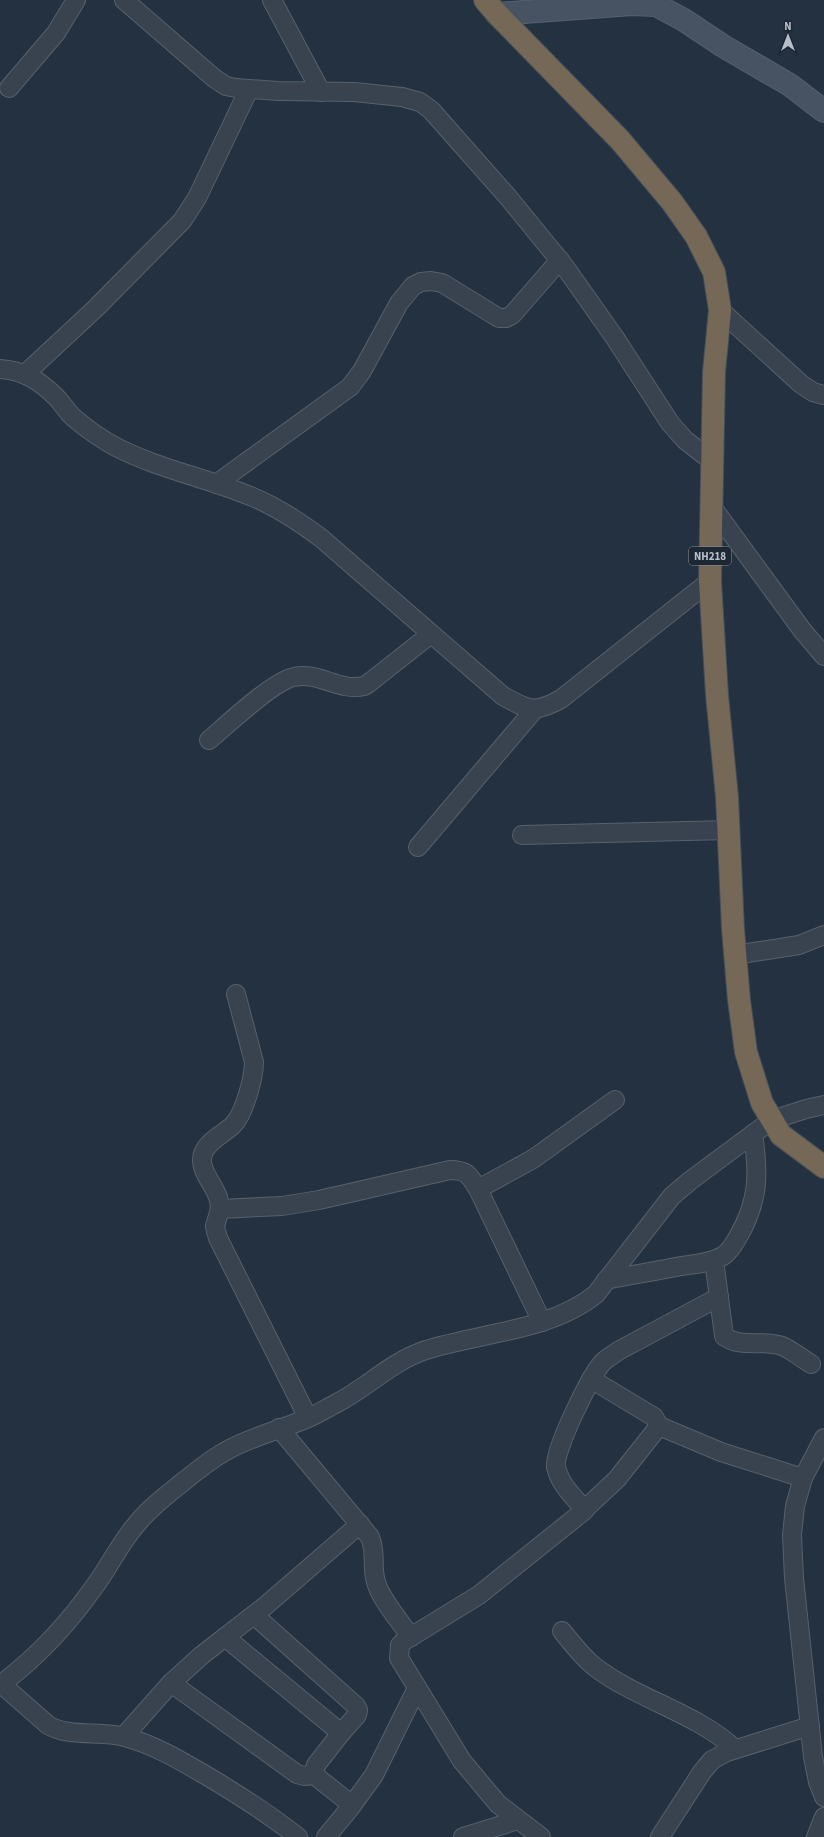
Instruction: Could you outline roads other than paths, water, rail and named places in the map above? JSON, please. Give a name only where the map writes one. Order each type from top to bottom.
[{"type":"highway","name":"NH218","points":[[491,7],[620,140],[672,202],[696,236],[714,272],[720,310],[714,372],[710,504],[710,581],[728,830],[735,955],[746,1052],[762,1103],[781,1135],[824,1167]]},
{"type":"main road","points":[[491,7],[632,4],[655,2],[723,46],[790,85],[824,110]]},
{"type":"street","points":[[9,88],[56,33],[76,0]]},
{"type":"street","points":[[124,0],[214,78],[226,86],[249,89],[381,94],[402,97],[420,102],[431,110],[508,197],[560,260],[615,338],[670,423],[685,440],[712,461]]},
{"type":"street","points":[[272,0],[321,92]]},
{"type":"street","points":[[25,374],[95,309],[182,221],[197,198],[249,89]]},
{"type":"street","points":[[216,484],[350,387],[362,371],[398,303],[413,286],[421,282],[431,281],[442,283],[499,318],[506,318],[512,315],[560,260]]},
{"type":"street","points":[[720,310],[801,384],[813,392],[824,395]]},
{"type":"street","points":[[0,369],[25,374],[38,382],[56,397],[77,420],[92,432],[117,447],[163,467],[245,494],[294,518],[321,538],[503,696],[522,706],[534,710],[546,708],[561,699],[710,581]]},
{"type":"street","points":[[710,504],[802,630],[824,656]]},
{"type":"street","points":[[209,740],[285,680],[305,676],[338,685],[364,686],[431,634]]},
{"type":"street","points":[[418,848],[534,710]]},
{"type":"street","points":[[522,835],[728,830]]},
{"type":"street","points":[[735,955],[798,945],[824,935]]},
{"type":"street","points":[[236,994],[254,1062],[254,1073],[240,1118],[210,1144],[203,1154],[202,1165],[218,1196],[220,1209],[215,1227],[218,1238],[308,1418]]},
{"type":"street","points":[[478,1189],[533,1158],[615,1100]]},
{"type":"street","points":[[298,1837],[256,1806],[170,1755],[145,1743],[124,1736],[102,1732],[55,1729],[48,1725],[0,1684],[15,1674],[64,1626],[95,1586],[119,1546],[136,1524],[154,1506],[225,1451],[279,1428],[308,1418],[347,1398],[393,1365],[425,1351],[542,1322],[586,1302],[596,1294],[672,1196],[690,1180],[772,1120],[824,1105]]},
{"type":"street","points":[[606,1280],[714,1260],[724,1255],[732,1246],[749,1214],[756,1192],[758,1166],[754,1134]]},
{"type":"street","points":[[220,1209],[282,1206],[319,1200],[450,1170],[461,1170],[469,1175],[478,1189],[542,1322]]},
{"type":"street","points":[[714,1260],[724,1336],[739,1343],[781,1346],[810,1364]]},
{"type":"street","points":[[585,1509],[569,1492],[559,1478],[556,1466],[557,1453],[591,1379],[603,1362],[618,1351],[719,1297]]},
{"type":"street","points":[[591,1379],[654,1417],[659,1426],[721,1452],[803,1478]]},
{"type":"street","points":[[541,1837],[498,1804],[462,1762],[399,1658],[398,1652],[400,1646],[411,1637],[479,1595],[585,1509],[617,1479],[659,1426]]},
{"type":"street","points":[[279,1428],[370,1537],[374,1546],[376,1582],[380,1592],[411,1637]]},
{"type":"street","points":[[824,1438],[803,1478],[795,1506],[792,1535],[794,1578],[813,1757],[818,1782],[824,1798]]},
{"type":"street","points":[[124,1736],[171,1683],[202,1655],[254,1615],[360,1524]]},
{"type":"street","points":[[254,1615],[356,1706],[358,1710],[357,1715],[341,1733],[316,1765],[314,1770],[315,1774],[352,1805]]},
{"type":"street","points":[[562,1631],[579,1652],[595,1666],[615,1680],[707,1728],[723,1738],[735,1749]]},
{"type":"street","points":[[225,1637],[341,1733]]},
{"type":"street","points":[[171,1683],[297,1774],[304,1776],[315,1774]]},
{"type":"street","points":[[326,1837],[352,1805],[374,1774],[417,1688]]},
{"type":"street","points":[[660,1837],[702,1772],[712,1760],[735,1749],[810,1726]]},
{"type":"street","points":[[816,1837],[824,1817]]},
{"type":"street","points":[[463,1837],[518,1820]]}]
